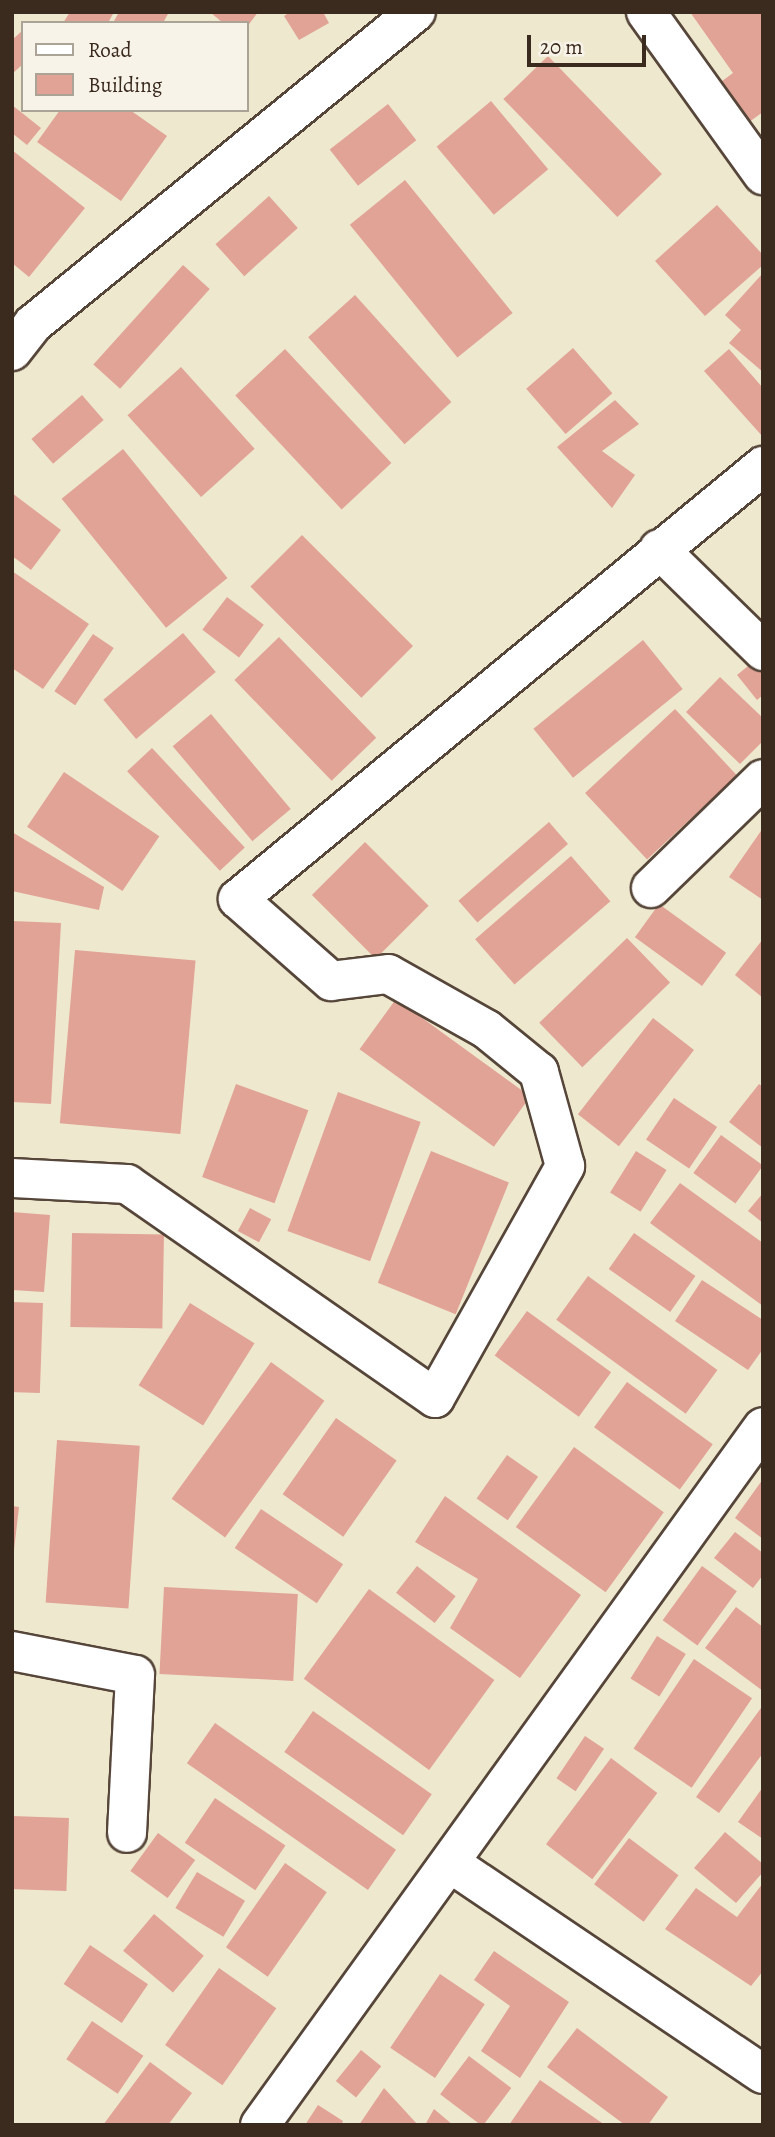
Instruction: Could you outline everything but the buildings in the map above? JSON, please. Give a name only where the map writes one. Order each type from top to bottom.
[{"type":"street","points":[[12,351],[33,324],[416,12]]},
{"type":"street","points":[[646,12],[763,175]]},
{"type":"street","points":[[12,1178],[127,1184],[435,1398],[565,1166],[539,1072],[486,1029],[388,974],[331,981],[238,899],[659,549],[763,466]]},
{"type":"street","points":[[659,549],[763,651]]},
{"type":"street","points":[[651,888],[763,779]]},
{"type":"street","points":[[260,2125],[763,1427]]},
{"type":"street","points":[[12,1651],[135,1675],[127,1833]]},
{"type":"street","points":[[450,1863],[763,2074]]}]
